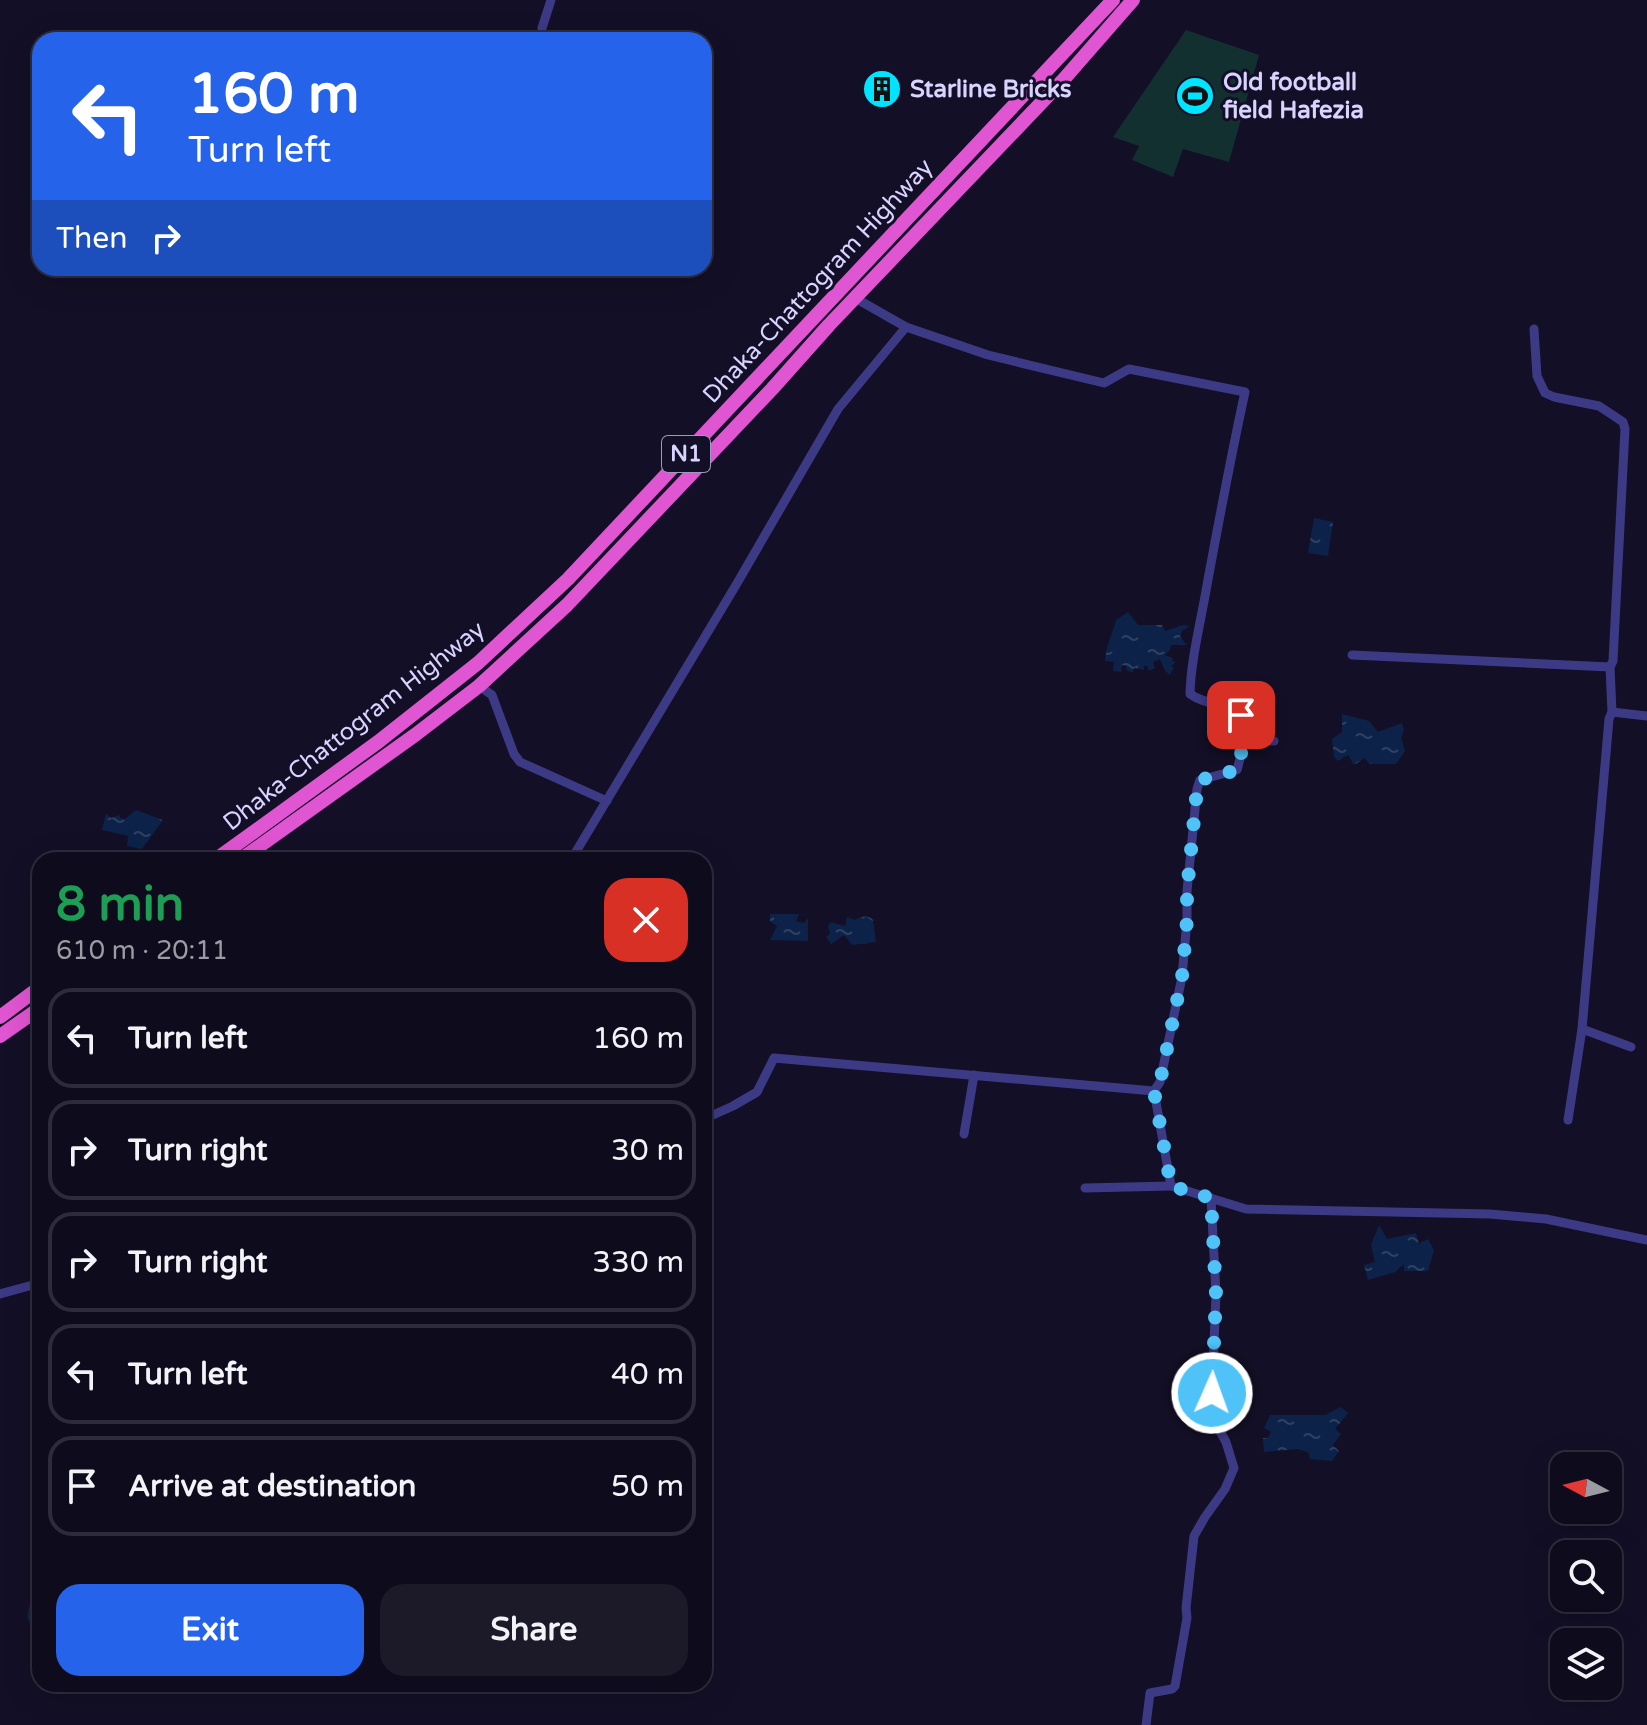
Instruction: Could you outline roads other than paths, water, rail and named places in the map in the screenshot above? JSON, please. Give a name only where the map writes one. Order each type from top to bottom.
[{"type":"highway","name":"Dhaka-Chattogram Highway","points":[[226,852],[378,742],[478,663],[568,579],[1113,0]]},
{"type":"highway","name":"Dhaka-Chattogram Highway","points":[[251,852],[479,686],[578,594],[1064,79],[1133,0]]},
{"type":"highway","points":[[0,1017],[32,993]]},
{"type":"highway","points":[[0,1036],[32,1014]]},
{"type":"street","points":[[542,28],[551,0]]},
{"type":"street","points":[[855,298],[906,327],[988,355],[1104,383],[1129,369],[1245,392],[1203,609],[1190,694],[1202,701],[1236,710],[1241,715],[1244,741],[1237,770],[1200,780],[1197,789],[1182,977],[1160,1082],[1154,1091],[1171,1186]]},
{"type":"street","points":[[576,852],[838,409],[906,327]]},
{"type":"street","points":[[1534,329],[1537,376],[1545,393],[1599,406],[1623,422],[1625,429],[1613,661],[1610,667],[1612,712],[1582,1029],[1568,1120]]},
{"type":"street","points":[[1352,655],[1610,667]]},
{"type":"street","points":[[479,686],[492,695],[514,754],[520,762],[607,801]]},
{"type":"street","points":[[1612,712],[1647,716]]},
{"type":"street","points":[[1244,741],[1274,741]]},
{"type":"street","points":[[1582,1029],[1631,1047]]},
{"type":"street","points":[[712,1115],[757,1092],[774,1058],[1154,1091]]},
{"type":"street","points":[[964,1134],[974,1075]]},
{"type":"street","points":[[1085,1188],[1171,1186],[1246,1209],[1490,1214],[1546,1219],[1647,1240]]},
{"type":"street","points":[[1146,1725],[1150,1693],[1175,1686],[1187,1618],[1194,1536],[1225,1489],[1234,1468],[1226,1442],[1216,1424],[1212,1393],[1216,1294],[1211,1198]]},
{"type":"street","points":[[0,1294],[32,1285]]},
{"type":"water","points":[[1314,518],[1333,522],[1328,556],[1308,553]]},
{"type":"water","points":[[1128,612],[1138,625],[1162,625],[1165,631],[1190,626],[1182,631],[1180,637],[1187,645],[1171,645],[1165,655],[1176,662],[1171,666],[1174,668],[1170,675],[1160,659],[1153,662],[1155,668],[1149,671],[1144,666],[1144,670],[1134,668],[1133,672],[1122,665],[1121,672],[1113,671],[1114,662],[1105,661],[1116,620]]},
{"type":"water","points":[[1342,714],[1369,721],[1378,732],[1402,723],[1404,730],[1401,738],[1405,751],[1396,764],[1369,764],[1365,758],[1354,765],[1348,755],[1338,761],[1334,757],[1332,739],[1342,732]]},
{"type":"water","points":[[136,810],[163,820],[142,849],[127,846],[128,836],[102,830],[106,813],[111,818],[120,815],[125,819]]},
{"type":"water","points":[[770,914],[799,914],[796,921],[804,923],[808,918],[808,941],[770,940],[777,926],[770,921]]},
{"type":"water","points":[[847,917],[873,920],[876,942],[852,945],[844,935],[831,944],[826,937],[830,934],[828,926],[831,922],[845,926]]},
{"type":"water","points":[[1379,1225],[1387,1239],[1416,1233],[1419,1244],[1428,1239],[1434,1250],[1428,1271],[1404,1271],[1404,1264],[1395,1272],[1368,1280],[1364,1265],[1375,1262],[1371,1245]]},
{"type":"water","points":[[1341,1407],[1348,1413],[1335,1429],[1341,1434],[1333,1445],[1339,1451],[1332,1461],[1310,1459],[1308,1452],[1298,1449],[1264,1452],[1263,1438],[1268,1438],[1271,1432],[1264,1428],[1270,1415],[1325,1415]]},
{"type":"water","points":[[32,1595],[32,1629],[27,1616]]},
{"type":"place","name":"Starline Bricks","points":[[882,89]]},
{"type":"place","name":"Old football field Hafezia","points":[[1195,96]]}]
